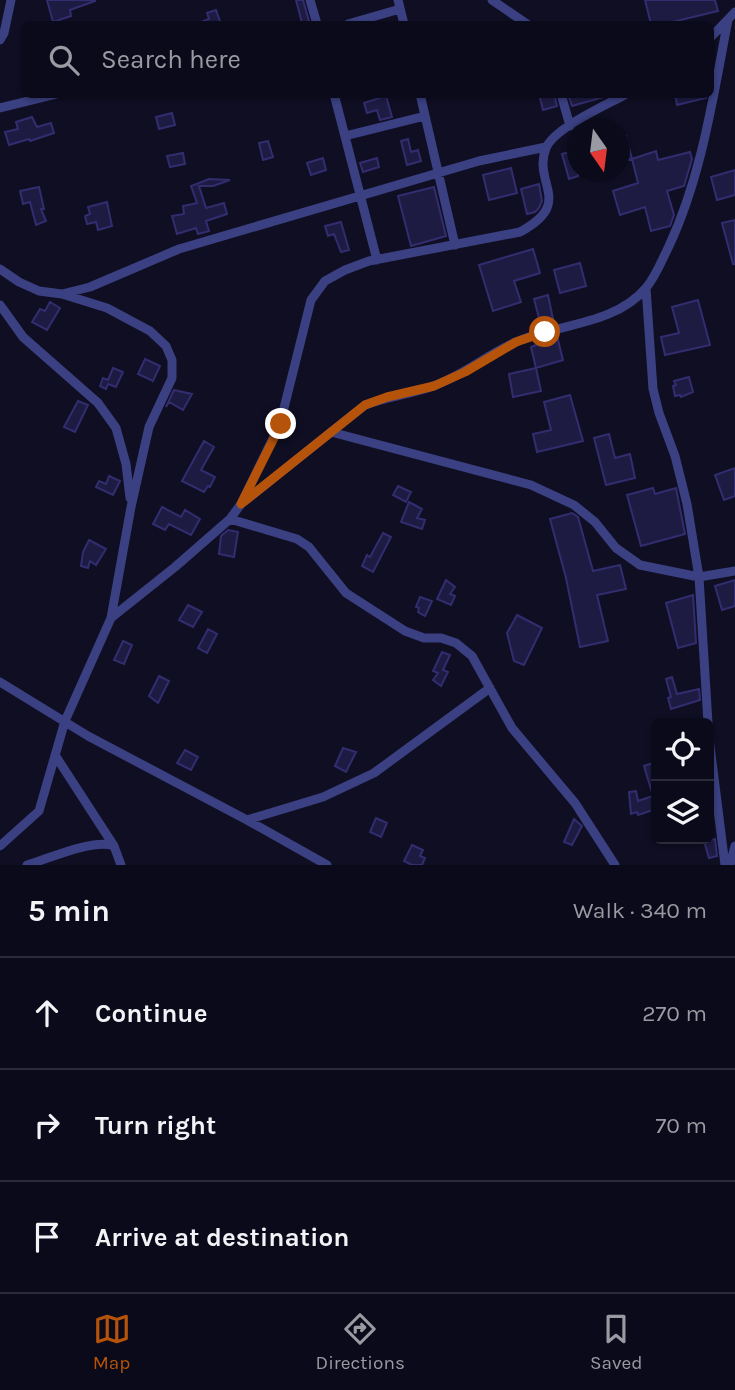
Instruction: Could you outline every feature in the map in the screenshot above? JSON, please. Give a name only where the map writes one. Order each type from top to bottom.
[{"type":"street","points":[[0,40],[11,0]]},
{"type":"street","points":[[310,0],[316,21]]},
{"type":"street","points":[[492,0],[523,21]]},
{"type":"street","points":[[356,21],[399,5]]},
{"type":"street","points":[[714,34],[735,12]]},
{"type":"street","points":[[714,87],[727,20]]},
{"type":"street","points":[[0,108],[41,98]]},
{"type":"street","points":[[335,98],[377,260]]},
{"type":"street","points":[[421,98],[455,245]]},
{"type":"street","points":[[562,98],[568,119]]},
{"type":"street","points":[[584,119],[619,98]]},
{"type":"street","points":[[241,504],[365,405],[434,386],[465,372],[516,342],[592,320],[628,303],[646,288],[680,222],[701,154],[712,98]]},
{"type":"street","points":[[345,136],[425,116]]},
{"type":"street","points":[[111,618],[230,519],[241,504],[281,424],[311,300],[325,281],[345,270],[377,260],[520,232],[534,224],[545,212],[550,200],[544,162],[546,147],[554,137],[567,129]]},
{"type":"street","points":[[61,294],[90,287],[178,249],[480,161],[546,147]]},
{"type":"street","points":[[0,269],[39,291],[61,294],[107,308],[150,331],[166,346],[172,360],[172,378],[149,428],[131,507],[111,618],[65,721],[39,811],[0,846]]},
{"type":"street","points":[[646,288],[653,389],[675,456],[687,504],[699,577],[708,718]]},
{"type":"street","points":[[0,305],[23,337],[97,403],[116,428],[126,464],[131,507]]},
{"type":"street","points":[[331,432],[531,485],[574,505],[595,522],[616,548],[639,565],[699,577],[735,571]]},
{"type":"street","points":[[230,519],[297,540],[309,547],[346,593],[405,631],[424,638],[441,638],[456,643],[472,656],[512,728],[575,803],[615,865]]},
{"type":"street","points":[[0,682],[65,721],[327,865]]},
{"type":"street","points":[[247,820],[323,797],[374,773],[490,688]]},
{"type":"street","points":[[55,755],[114,846],[121,865]]},
{"type":"street","points":[[714,773],[727,865]]},
{"type":"street","points":[[27,865],[94,845],[106,843],[114,846]]},
{"type":"street","points":[[727,865],[735,846]]},
{"type":"street","points":[[63,854],[66,865]]},
{"type":"building","points":[[47,0],[95,0],[70,10],[71,16],[53,21]]},
{"type":"building","points":[[296,0],[303,0],[309,21],[301,21]]},
{"type":"building","points":[[645,0],[715,0],[718,11],[676,21],[650,21]]},
{"type":"building","points":[[216,10],[220,21],[203,21],[209,19],[207,13]]},
{"type":"building","points":[[387,98],[392,117],[380,120],[377,110],[367,113],[364,103]]},
{"type":"building","points":[[540,98],[555,98],[557,106],[543,110]]},
{"type":"building","points":[[569,98],[600,98],[572,106]]},
{"type":"building","points":[[676,98],[706,98],[677,105]]},
{"type":"building","points":[[172,113],[175,125],[159,129],[156,117]]},
{"type":"building","points":[[32,117],[37,127],[51,123],[54,133],[9,145],[5,132],[18,129],[16,122]]},
{"type":"building","points":[[408,139],[411,152],[418,150],[421,161],[407,165],[401,141]]},
{"type":"building","points":[[268,141],[273,157],[263,160],[259,143]]},
{"type":"building","points":[[656,151],[658,160],[690,152],[692,159],[684,186],[667,191],[674,215],[670,226],[651,231],[645,207],[620,215],[613,191],[638,183],[632,159]]},
{"type":"building","points":[[183,153],[185,164],[170,167],[167,156]]},
{"type":"building","points":[[567,153],[567,172],[562,154]]},
{"type":"building","points":[[323,158],[326,170],[311,175],[307,163]]},
{"type":"building","points":[[377,158],[379,167],[363,172],[360,163]]},
{"type":"building","points":[[511,168],[517,193],[489,200],[483,175]]},
{"type":"building","points":[[735,170],[735,195],[717,200],[711,177]]},
{"type":"building","points":[[209,179],[230,180],[213,186],[199,186],[206,208],[224,203],[227,214],[206,221],[209,231],[198,234],[196,228],[177,234],[172,216],[184,214],[183,206],[197,203],[191,186]]},
{"type":"building","points":[[539,184],[542,201],[535,212],[527,214],[521,189]]},
{"type":"building","points":[[39,187],[44,209],[41,209],[46,221],[36,225],[30,202],[23,204],[20,191]]},
{"type":"building","points":[[434,187],[446,236],[411,246],[398,196]]},
{"type":"building","points":[[107,202],[112,226],[98,230],[96,222],[87,224],[85,216],[90,214],[88,207]]},
{"type":"building","points":[[735,220],[735,264],[733,264],[722,223]]},
{"type":"building","points":[[341,222],[349,250],[341,252],[334,234],[328,236],[325,226]]},
{"type":"building","points":[[533,249],[540,273],[514,281],[521,302],[493,311],[479,265]]},
{"type":"building","points":[[580,263],[586,286],[560,293],[554,270]]},
{"type":"building","points":[[548,295],[553,319],[540,322],[534,299]]},
{"type":"building","points":[[698,300],[710,345],[665,355],[661,337],[679,333],[672,307]]},
{"type":"building","points":[[50,302],[60,308],[47,330],[32,322],[40,309],[45,311]]},
{"type":"building","points":[[557,336],[563,360],[536,368],[531,347]]},
{"type":"building","points":[[145,359],[160,366],[153,381],[138,374]]},
{"type":"building","points":[[113,368],[123,372],[116,387],[108,384],[106,389],[100,386],[103,378],[108,380]]},
{"type":"building","points":[[536,368],[541,391],[513,397],[509,374]]},
{"type":"building","points":[[689,377],[693,392],[681,397],[675,396],[674,381]]},
{"type":"building","points":[[174,390],[192,394],[183,410],[169,402],[166,407]]},
{"type":"building","points":[[570,395],[583,441],[537,452],[533,434],[551,430],[544,402]]},
{"type":"building","points":[[78,401],[88,405],[75,432],[64,427]]},
{"type":"building","points":[[609,434],[615,458],[630,454],[635,478],[606,485],[594,438]]},
{"type":"building","points":[[204,441],[214,447],[201,470],[215,477],[204,492],[182,481]]},
{"type":"building","points":[[735,468],[735,496],[724,500],[715,475]]},
{"type":"building","points":[[109,476],[120,481],[113,495],[96,487],[99,481],[106,484]]},
{"type":"building","points":[[398,486],[411,492],[406,502],[393,495]]},
{"type":"building","points":[[653,488],[655,494],[676,488],[685,534],[641,546],[627,495]]},
{"type":"building","points":[[409,502],[422,509],[417,518],[425,520],[422,529],[401,522]]},
{"type":"building","points":[[162,507],[181,517],[185,510],[200,519],[191,535],[169,524],[165,530],[153,524]]},
{"type":"building","points":[[572,513],[578,517],[593,571],[620,565],[626,589],[597,595],[608,641],[580,647],[566,578],[550,519]]},
{"type":"building","points":[[228,530],[238,532],[234,557],[219,554],[221,536]]},
{"type":"building","points":[[383,533],[391,537],[373,572],[362,566]]},
{"type":"building","points":[[89,540],[106,549],[96,565],[90,561],[88,568],[81,566],[83,552]]},
{"type":"building","points":[[446,580],[455,587],[450,594],[455,596],[451,605],[437,599]]},
{"type":"building","points":[[735,580],[735,606],[722,610],[715,586]]},
{"type":"building","points":[[693,595],[696,643],[678,648],[666,603]]},
{"type":"building","points":[[420,597],[432,601],[425,616],[418,612],[419,608],[416,607]]},
{"type":"building","points":[[188,605],[202,612],[193,627],[179,620]]},
{"type":"building","points":[[517,615],[542,628],[524,665],[514,661],[507,633]]},
{"type":"building","points":[[208,629],[217,634],[207,653],[198,648]]},
{"type":"building","points":[[123,641],[132,645],[124,664],[114,660]]},
{"type":"building","points":[[442,652],[450,655],[443,670],[448,672],[441,686],[433,680],[438,673],[433,671]]},
{"type":"building","points":[[159,676],[169,681],[158,703],[149,696]]},
{"type":"building","points":[[672,677],[677,694],[699,689],[700,700],[671,709],[666,679]]},
{"type":"building","points":[[343,748],[356,752],[346,772],[335,766]]},
{"type":"building","points":[[185,750],[198,757],[191,770],[177,763]]},
{"type":"building","points":[[651,764],[651,789],[644,766]]},
{"type":"building","points":[[636,791],[638,801],[651,797],[651,811],[638,815],[637,812],[631,814],[629,792]]},
{"type":"building","points":[[376,818],[387,823],[381,837],[370,832]]},
{"type":"building","points":[[574,819],[582,826],[572,845],[564,842]]},
{"type":"building","points":[[714,839],[717,856],[709,858],[705,844],[714,844]]},
{"type":"building","points":[[412,845],[423,850],[420,856],[425,858],[422,865],[412,865],[404,861]]},
{"type":"route","points":[[281,424],[241,504],[365,405],[434,386],[465,372],[516,342],[545,332]]}]
